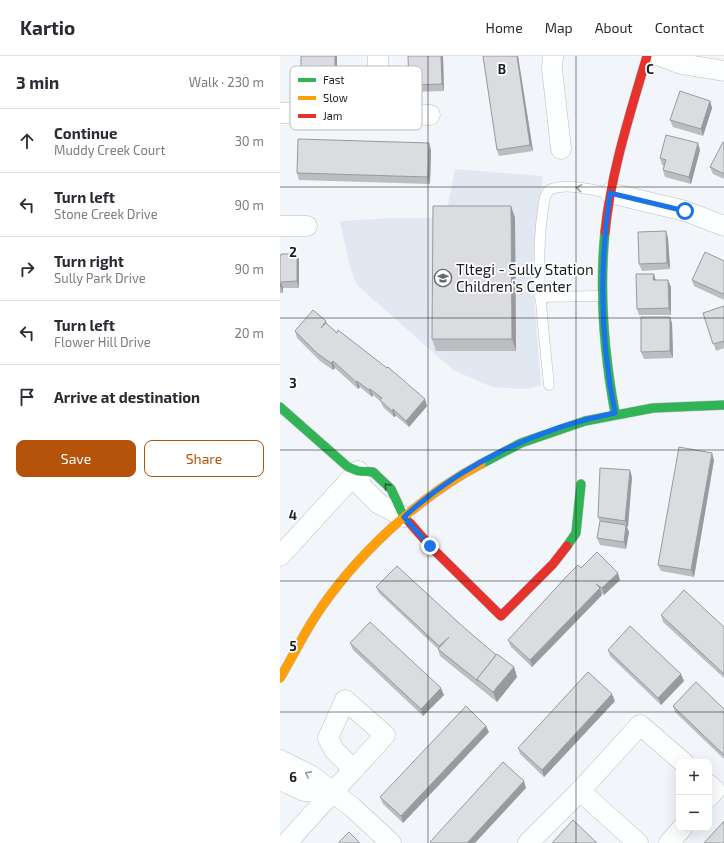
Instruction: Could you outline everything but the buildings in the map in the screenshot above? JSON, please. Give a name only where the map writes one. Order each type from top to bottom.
[{"type":"street","points":[[553,56],[552,69],[561,149]]},
{"type":"street","points":[[615,413],[604,339],[601,296],[604,230],[618,156],[647,56]]},
{"type":"street","points":[[660,56],[681,64],[724,71]]},
{"type":"street","points":[[280,113],[290,113]]},
{"type":"street","points":[[422,115],[430,115]]},
{"type":"street","points":[[610,193],[685,211],[724,226]]},
{"type":"street","points":[[280,226],[307,226]]},
{"type":"street","points":[[280,678],[297,644],[312,619],[350,568],[372,544],[425,498],[474,466],[522,442],[583,420],[615,413],[684,405],[724,405]]},
{"type":"street","points":[[280,407],[348,467],[358,472]]},
{"type":"street","points":[[358,472],[361,486],[379,504],[404,517],[430,546],[501,616],[553,564],[576,533],[581,484]]},
{"type":"street","points":[[280,556],[358,472]]},
{"type":"street","points":[[528,843],[580,791],[640,725],[680,759]]},
{"type":"street","points":[[280,760],[312,776],[352,807],[390,843]]},
{"type":"street","points":[[287,843],[354,770]]},
{"type":"street","points":[[280,780],[304,791],[332,793]]},
{"type":"street","points":[[580,791],[638,843]]},
{"type":"street","points":[[668,843],[679,831]]},
{"type":"lane","points":[[549,385],[540,298],[540,244],[544,203],[548,190],[556,187],[572,187],[610,193]]},
{"type":"lane","points":[[540,298],[601,296]]},
{"type":"shaded area","name":"Tltegi - Sully Station Children's Center","points":[[455,169],[543,176],[532,271],[541,386],[523,389],[492,387],[453,370],[357,285],[350,267],[340,221],[392,218],[431,218],[447,210]]},
{"type":"traffic: fast","points":[[605,232],[602,278],[605,345],[615,413]]},
{"type":"traffic: fast","points":[[481,464],[521,443],[585,421],[653,408],[724,405]]},
{"type":"traffic: fast","points":[[280,407],[348,467],[358,471],[373,472],[391,489],[404,517],[410,523]]},
{"type":"traffic: fast","points":[[567,546],[576,533],[581,484]]},
{"type":"traffic: slow","points":[[280,678],[315,617],[349,572],[368,551],[389,530],[434,493],[481,464]]},
{"type":"traffic: jam","points":[[605,232],[616,165],[647,56]]},
{"type":"traffic: jam","points":[[410,523],[430,546],[501,616],[553,564],[567,546]]},
{"type":"place","name":"Tltegi - Sully Station Children's Center","points":[[443,278]]},
{"type":"route","points":[[430,546],[404,517],[425,498],[474,466],[522,442],[583,420],[615,413],[604,339],[601,296],[604,230],[610,193],[685,211]]}]
